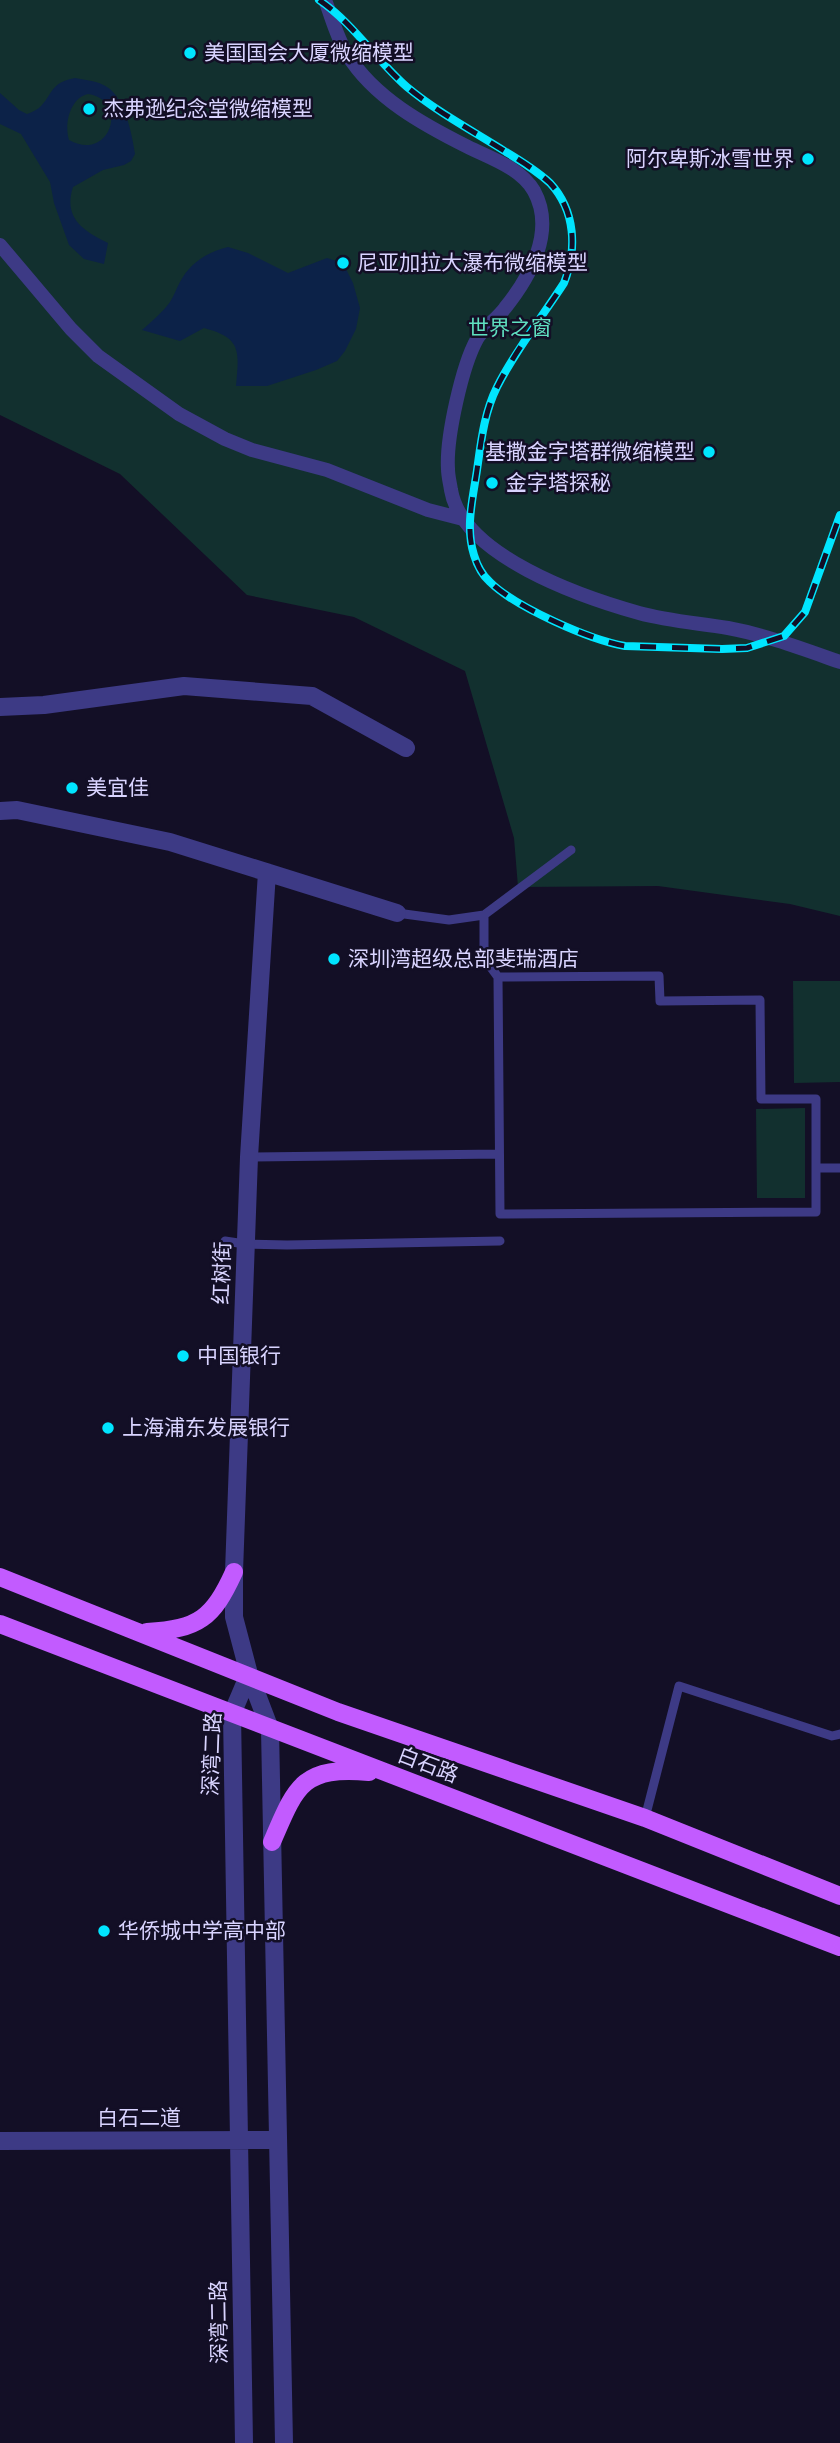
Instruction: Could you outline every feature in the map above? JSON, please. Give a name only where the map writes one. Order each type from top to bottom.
[{"type":"main road","points":[[141,1633],[164,1631],[201,1621],[222,1598],[234,1572]]},
{"type":"main road","name":"白石路","points":[[0,1577],[338,1712],[645,1818],[840,1896]]},
{"type":"main road","name":"白石路","points":[[0,1624],[840,1947]]},
{"type":"main road","points":[[272,1842],[289,1803],[299,1786],[307,1779],[329,1772],[352,1770],[387,1774]]},
{"type":"street","points":[[325,0],[348,55],[371,84],[426,126],[519,174],[534,191],[541,214],[540,246],[529,274],[505,308],[477,338],[464,374],[450,439],[448,468],[453,502],[463,519],[483,540],[516,564],[563,588],[639,613],[729,628],[840,662]]},
{"type":"street","points":[[0,245],[71,329],[98,355],[179,414],[252,450],[327,470],[428,510],[463,519]]},
{"type":"street","points":[[0,707],[44,705],[184,686],[312,696],[406,748]]},
{"type":"street","points":[[0,811],[17,810],[170,842],[397,913]]},
{"type":"street","name":"红树街","points":[[248,1674],[234,1617],[234,1572],[249,1157],[267,872]]},
{"type":"street","points":[[248,1674],[270,1729],[284,2443]]},
{"type":"street","name":"深湾二路","points":[[244,2443],[232,1714],[248,1674]]},
{"type":"street","name":"白石二道","points":[[0,2141],[278,2140]]},
{"type":"lane","points":[[397,913],[449,920],[484,915],[571,850]]},
{"type":"lane","points":[[484,915],[484,958],[498,977],[500,1214],[817,1212],[816,1099],[761,1099],[760,1000],[660,1001],[659,976],[498,977]]},
{"type":"lane","points":[[249,1157],[499,1154]]},
{"type":"lane","points":[[816,1168],[840,1168]]},
{"type":"lane","points":[[225,1241],[245,1244],[500,1241]]},
{"type":"lane","points":[[645,1818],[679,1686],[832,1735],[840,1734]]},
{"type":"green space","name":"世界之窗","points":[[0,0],[840,0],[840,916],[790,904],[658,886],[518,887],[514,838],[465,671],[354,617],[247,595],[120,474],[0,415]]},
{"type":"green space","points":[[793,981],[840,981],[840,1082],[794,1083]]},
{"type":"green space","points":[[805,1108],[805,1198],[757,1198],[756,1109]]},
{"type":"water","points":[[75,78],[92,81],[113,92],[127,117],[132,137],[135,154],[131,161],[103,170],[73,187],[71,207],[77,222],[108,243],[104,264],[84,259],[69,245],[54,203],[50,182],[21,134],[0,124],[0,93],[27,114],[41,106],[53,89]],"holes":[[[88,94],[101,99],[109,107],[111,117],[110,128],[104,137],[95,143],[83,145],[69,140],[68,119],[73,106],[82,96]]]},
{"type":"water","points":[[228,247],[248,253],[288,273],[327,258],[343,263],[353,283],[360,308],[356,329],[337,361],[267,386],[236,386],[237,355],[232,342],[225,336],[204,328],[180,341],[142,330],[167,306],[184,275],[194,264],[206,255]]},
{"type":"railway","points":[[319,0],[343,19],[407,87],[550,183],[559,194],[569,218],[572,244],[564,283],[504,374],[489,407],[484,428],[472,502],[470,534],[475,559],[487,579],[534,612],[610,643],[625,646],[747,648],[784,636],[805,612],[840,515]]},
{"type":"place","name":"美国国会大厦微缩模型","points":[[190,53]]},
{"type":"place","name":"杰弗逊纪念堂微缩模型","points":[[89,109]]},
{"type":"place","name":"阿尔卑斯冰雪世界","points":[[808,159]]},
{"type":"place","name":"尼亚加拉大瀑布微缩模型","points":[[343,263]]},
{"type":"place","name":"基撒金字塔群微缩模型","points":[[709,452]]},
{"type":"place","name":"金字塔探秘","points":[[492,483]]},
{"type":"place","name":"美宜佳","points":[[72,788]]},
{"type":"place","name":"深圳湾超级总部斐瑞酒店","points":[[334,959]]},
{"type":"place","name":"中国银行","points":[[183,1356]]},
{"type":"place","name":"上海浦东发展银行","points":[[108,1428]]},
{"type":"place","name":"华侨城中学高中部","points":[[104,1931]]}]
